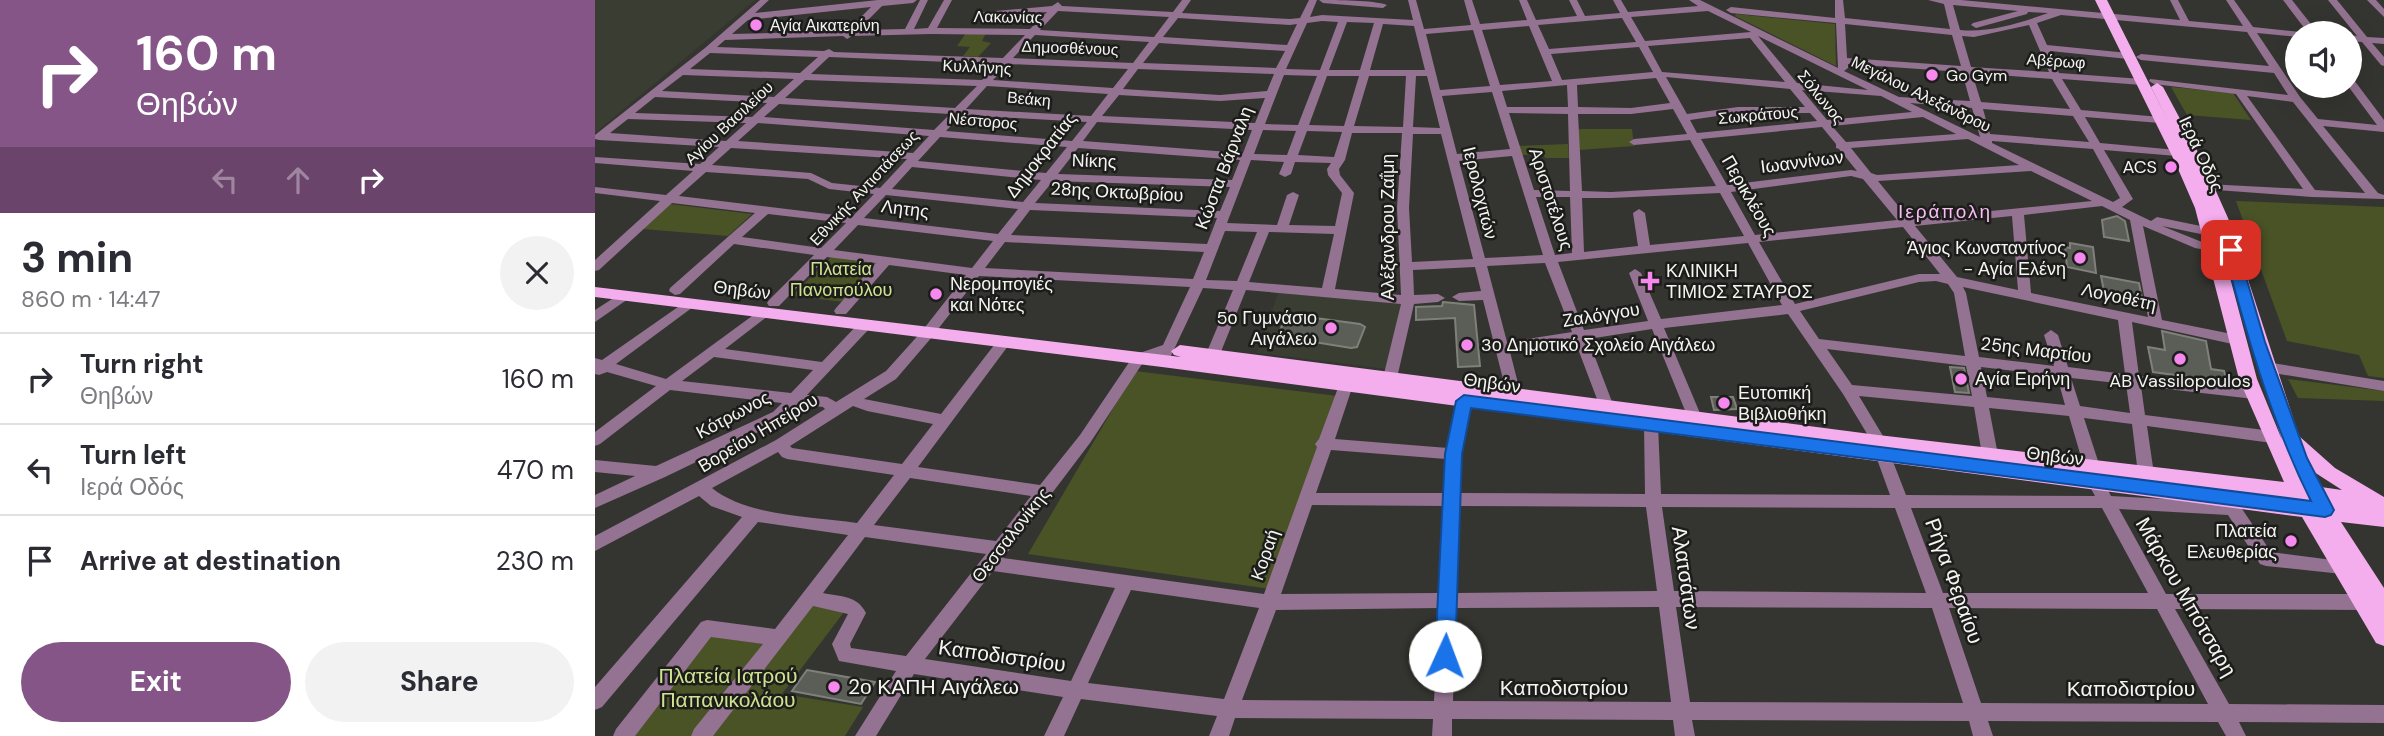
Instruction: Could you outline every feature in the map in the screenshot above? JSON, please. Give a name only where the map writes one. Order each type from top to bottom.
[{"type":"main road","name":"Ιερά Οδός","points":[[2101,0],[2114,16],[2207,187],[2220,241],[2237,340],[2254,394],[2282,437],[2342,567],[2378,604]]},
{"type":"main road","name":"Ιερά Οδός","points":[[2112,0],[2114,16]]},
{"type":"main road","name":"Ιερά Οδός","points":[[2148,82],[2160,120],[2220,241],[2266,367],[2282,437]]},
{"type":"main road","name":"Θηβών","points":[[595,280],[675,290],[864,326],[930,329],[1165,355],[1346,385],[1651,425],[1881,448],[2094,474],[2146,474],[2311,501],[2384,519]]},
{"type":"main road","name":"Θηβών","points":[[595,292],[688,304],[841,311],[1003,343],[1139,358],[1213,355],[1695,418],[1881,448],[1990,455],[2229,503],[2311,501],[2384,504]]},
{"type":"main road","points":[[2282,437],[2301,449],[2328,473],[2384,504]]},
{"type":"main road","name":"Ιερά Οδός","points":[[2311,501],[2378,604],[2384,636]]},
{"type":"street","points":[[598,138],[724,37],[765,0]]},
{"type":"street","points":[[818,10],[825,0]]},
{"type":"street","points":[[746,17],[882,1],[913,0]]},
{"type":"street","points":[[908,32],[924,0]]},
{"type":"street","points":[[931,32],[948,0]]},
{"type":"street","points":[[977,32],[989,0]]},
{"type":"street","name":"Δημοκρατίας","points":[[930,329],[1187,0]]},
{"type":"street","name":"Κώστα Βάρναλη","points":[[1165,355],[1198,284],[1280,71],[1313,0]]},
{"type":"street","points":[[1323,0],[1383,5]]},
{"type":"street","name":"Ιερολοχιτών","points":[[1412,0],[1514,394]]},
{"type":"street","name":"Αριστοτέλους","points":[[1468,0],[1550,259],[1607,407]]},
{"type":"street","points":[[1523,0],[1558,82]]},
{"type":"street","points":[[1573,0],[1583,20]]},
{"type":"street","name":"Περικλέους","points":[[1617,0],[1791,309],[1848,390],[1881,448]]},
{"type":"street","name":"Μεγάλου Αλεξάνδρου","points":[[1693,0],[1710,8],[1728,8],[1756,34],[1972,136],[1986,140],[2159,229],[2220,241]]},
{"type":"street","points":[[1839,0],[1842,73]]},
{"type":"street","points":[[1932,0],[2285,33]]},
{"type":"street","points":[[2057,0],[2062,11]]},
{"type":"street","points":[[2174,0],[2186,24]]},
{"type":"street","points":[[2230,0],[2296,99],[2379,197]]},
{"type":"street","points":[[2287,0],[2304,21]]},
{"type":"street","points":[[2332,0],[2383,60]]},
{"type":"street","points":[[2371,0],[2384,14]]},
{"type":"street","name":"Αγίου Βασιλείου","points":[[595,267],[705,168],[882,1]]},
{"type":"street","points":[[1947,1],[1986,140],[2177,153]]},
{"type":"street","points":[[984,15],[1058,4],[1174,15],[1302,21],[1310,19],[1419,28],[1583,20],[1710,8]]},
{"type":"street","name":"Εθνικής Αντιστάσεως","points":[[595,440],[769,308],[883,192],[1058,4]]},
{"type":"street","points":[[1728,8],[1840,22],[1955,30],[1974,34],[2032,22],[2062,11]]},
{"type":"street","points":[[1955,30],[2035,9]]},
{"type":"street","points":[[1285,174],[1343,21]]},
{"type":"street","points":[[2032,22],[2056,77],[2127,199],[2114,206]]},
{"type":"street","points":[[1328,292],[1348,193],[1332,172],[1339,160],[1379,23]]},
{"type":"street","name":"Λακωνίας","points":[[724,37],[1033,32],[1290,48]]},
{"type":"street","points":[[1544,52],[1756,34]]},
{"type":"street","name":"Σόλωνος","points":[[1756,34],[1791,86],[1953,281]]},
{"type":"street","points":[[2362,40],[2384,41]]},
{"type":"street","points":[[2044,48],[2275,70]]},
{"type":"street","name":"Δημοσθένους","points":[[708,50],[1322,73],[1431,73]]},
{"type":"street","name":"Αβέρωφ","points":[[1843,61],[2148,82],[2296,99]]},
{"type":"street","name":"Κυλλήνης","points":[[679,72],[986,83],[1220,98],[1272,94]]},
{"type":"street","points":[[1436,93],[1657,74],[2160,120]]},
{"type":"street","name":"Αλέξανδρου Ζαΐμη","points":[[1390,378],[1408,300],[1403,208],[1411,75]]},
{"type":"street","points":[[1572,81],[1578,256]]},
{"type":"street","points":[[2240,93],[2312,194]]},
{"type":"street","name":"Βεάκη","points":[[653,94],[960,110],[1093,120],[1446,131]]},
{"type":"street","points":[[2362,98],[2384,128]]},
{"type":"street","points":[[1502,110],[1631,111],[1675,106]]},
{"type":"street","points":[[1682,118],[1738,110],[1811,110]]},
{"type":"street","name":"Σωκράτους","points":[[1634,142],[1927,114]]},
{"type":"street","name":"Νέστορος","points":[[625,116],[756,120],[1247,157],[1339,160]]},
{"type":"street","points":[[2314,122],[2384,128]]},
{"type":"street","points":[[1840,146],[1972,136]]},
{"type":"street","name":"Νίκης","points":[[598,138],[730,144],[912,159],[1049,177],[1237,184]]},
{"type":"street","points":[[1453,158],[1516,152]]},
{"type":"street","name":"28ης Οκτωβρίου","points":[[595,160],[811,176],[829,186],[1025,206],[1222,221],[1265,228],[1342,230]]},
{"type":"street","name":"Ιωαννίνων","points":[[1529,193],[1611,195],[1723,189],[1851,173],[1865,176],[1905,176],[2035,167]]},
{"type":"street","points":[[2207,187],[2379,197]]},
{"type":"street","name":"Λητης","points":[[595,190],[1000,238],[1211,248]]},
{"type":"street","points":[[1282,228],[1293,195]]},
{"type":"street","points":[[1407,266],[1550,259],[2098,204],[2102,200]]},
{"type":"street","points":[[675,290],[765,210]]},
{"type":"street","points":[[2018,211],[2025,295]]},
{"type":"street","points":[[1639,212],[1645,249]]},
{"type":"street","points":[[2136,216],[2155,323]]},
{"type":"street","points":[[1213,355],[1265,228]]},
{"type":"street","points":[[732,240],[974,272],[1243,286],[1408,300],[1438,298]]},
{"type":"street","points":[[841,311],[885,261]]},
{"type":"street","points":[[1635,273],[1695,418]]},
{"type":"street","name":"Ζαλόγγου","points":[[1502,348],[1656,324],[1791,309],[1919,278],[1953,281]]},
{"type":"street","points":[[1953,281],[1960,293],[1990,455]]},
{"type":"street","name":"Λογοθέτη","points":[[1953,281],[2237,340]]},
{"type":"street","points":[[1459,297],[1488,295]]},
{"type":"street","points":[[595,317],[623,296]]},
{"type":"street","points":[[598,367],[688,304]]},
{"type":"street","points":[[2123,316],[2146,474]]},
{"type":"street","name":"Κότρωνος","points":[[595,502],[778,416],[864,326]]},
{"type":"street","name":"Βορείου Ηπείρου","points":[[595,544],[702,489],[781,444],[891,374],[930,329]]},
{"type":"street","name":"Μάρκου Μπότσαρη","points":[[2051,335],[2094,474],[2160,601],[2226,712],[2236,736]]},
{"type":"street","points":[[701,736],[779,638],[1003,343]]},
{"type":"street","name":"25ης Μαρτίου","points":[[1813,343],[2254,394]]},
{"type":"street","points":[[713,352],[825,367]]},
{"type":"street","name":"Θεσσαλονίκης","points":[[865,736],[909,666],[1045,492],[1098,421],[1139,358]]},
{"type":"street","points":[[598,367],[668,385],[827,402],[834,409]]},
{"type":"street","points":[[2266,367],[2384,386]]},
{"type":"street","name":"Κοραή","points":[[1219,736],[1270,602],[1323,444],[1346,385]]},
{"type":"street","points":[[1848,390],[1980,400],[2282,437]]},
{"type":"street","points":[[852,399],[867,406],[944,420]]},
{"type":"street","points":[[1442,736],[1454,454],[1464,401]]},
{"type":"street","name":"Αλατσάτων","points":[[1651,425],[1653,500],[1685,736]]},
{"type":"street","points":[[781,444],[787,453],[1045,492]]},
{"type":"street","points":[[1323,444],[1454,454]]},
{"type":"street","name":"Ρήγα Φεραίου","points":[[1881,448],[1938,600],[1983,736]]},
{"type":"street","points":[[595,466],[660,473]]},
{"type":"street","points":[[702,489],[717,501],[754,516],[861,529],[1126,583],[1270,602],[1666,598],[2378,604]]},
{"type":"street","points":[[1305,499],[1452,502],[1653,500],[2229,503],[2266,559],[2342,567]]},
{"type":"street","points":[[595,701],[754,516]]},
{"type":"street","points":[[1054,736],[1126,583]]},
{"type":"street","name":"Καποδιστρίου","points":[[809,598],[853,607],[857,613],[841,644],[845,655],[1075,690],[1229,709],[2384,714]]},
{"type":"street","points":[[623,736],[706,628],[779,638]]},
{"type":"shaded area","points":[[595,0],[755,0],[595,133]]},
{"type":"shaded area","name":"5ο Γυμνάσιο Αιγάλεω","points":[[1278,293],[1402,303],[1387,369],[1257,353]]},
{"type":"green space","points":[[1735,16],[1835,24],[1836,66]]},
{"type":"green space","points":[[966,33],[986,33],[982,41],[991,43],[978,57],[963,56],[970,47],[957,46]]},
{"type":"green space","points":[[2171,87],[2233,93],[2251,120],[2187,115]]},
{"type":"green space","points":[[1579,129],[1632,129],[1634,146],[1579,150]]},
{"type":"green space","points":[[1568,144],[1569,158],[1545,158],[1543,154],[1522,155],[1518,146]]},
{"type":"green space","points":[[2236,201],[2384,207],[2384,378],[2368,376],[2359,355],[2287,341]]},
{"type":"green space","points":[[670,204],[752,214],[728,236],[643,229]]},
{"type":"green space","name":"Πλατεία Πανοπούλου","points":[[832,256],[891,263],[853,303],[792,296]]},
{"type":"green space","points":[[1135,371],[1346,397],[1278,590],[1028,554]]},
{"type":"green space","points":[[2288,379],[2384,391],[2384,401],[2298,398]]},
{"type":"green space","name":"Πλατεία Ιατρού Παπανικολάου","points":[[808,605],[844,612],[782,694],[863,707],[845,736],[629,736],[707,636],[778,646]]},
{"type":"building","points":[[2117,216],[2125,221],[2129,241],[2104,237],[2102,220]]},
{"type":"building","name":"Άγιος Κωνσταντίνος - Αγία Ελένη","points":[[2070,243],[2093,247],[2096,273],[2067,267],[2065,247],[2070,248]]},
{"type":"building","points":[[2101,276],[2139,283],[2142,298],[2104,291]]},
{"type":"building","name":"3ο Δημοτικό Σχολείο Αιγάλεω","points":[[1443,302],[1474,305],[1480,366],[1458,367],[1455,318],[1416,320],[1416,307],[1442,306]]},
{"type":"building","points":[[1287,316],[1360,324],[1365,327],[1357,347],[1351,348],[1277,336]]},
{"type":"building","name":"AB Vassilopoulos","points":[[2162,331],[2206,341],[2211,369],[2224,371],[2227,382],[2153,372],[2148,347],[2165,350]]},
{"type":"building","name":"Αγία Ειρήνη","points":[[1950,367],[1964,368],[1969,393],[1955,392]]},
{"type":"building","name":"Ευτοπική Βιβλιοθήκη","points":[[1711,397],[1733,397],[1737,409],[1714,410]]},
{"type":"building","name":"2ο ΚΑΠΗ Αιγάλεω","points":[[807,670],[875,682],[861,704],[792,691]]},
{"type":"place","name":"Αγία Αικατερίνη","points":[[756,25]]},
{"type":"place","name":"Go Gym","points":[[1932,75]]},
{"type":"place","name":"ACS","points":[[2171,167]]},
{"type":"place","name":"Άγιος Κωνσταντίνος - Αγία Ελένη","points":[[2080,258]]},
{"type":"place","name":"ΚΛΙΝΙΚΗ ΤΙΜΙΟΣ ΣΤΑΥΡΟΣ","points":[[1650,281]]},
{"type":"place","name":"Νερομπογιές και Νότες","points":[[936,294]]},
{"type":"place","name":"5ο Γυμνάσιο Αιγάλεω","points":[[1331,328]]},
{"type":"place","name":"3ο Δημοτικό Σχολείο Αιγάλεω","points":[[1467,345]]},
{"type":"place","name":"AB Vassilopoulos","points":[[2180,359]]},
{"type":"place","name":"Αγία Ειρήνη","points":[[1961,379]]},
{"type":"place","name":"Ευτοπική Βιβλιοθήκη","points":[[1724,403]]},
{"type":"place","name":"Πλατεία Ελευθερίας","points":[[2291,541]]},
{"type":"place","name":"2ο ΚΑΠΗ Αιγάλεω","points":[[834,687]]},
{"type":"district","name":"Ιεράπολη","points":[[1945,211]]},
{"type":"route","points":[[1445,656],[1454,454],[1464,401],[1913,460],[2325,510],[2298,458],[2257,342],[2231,250]]}]
